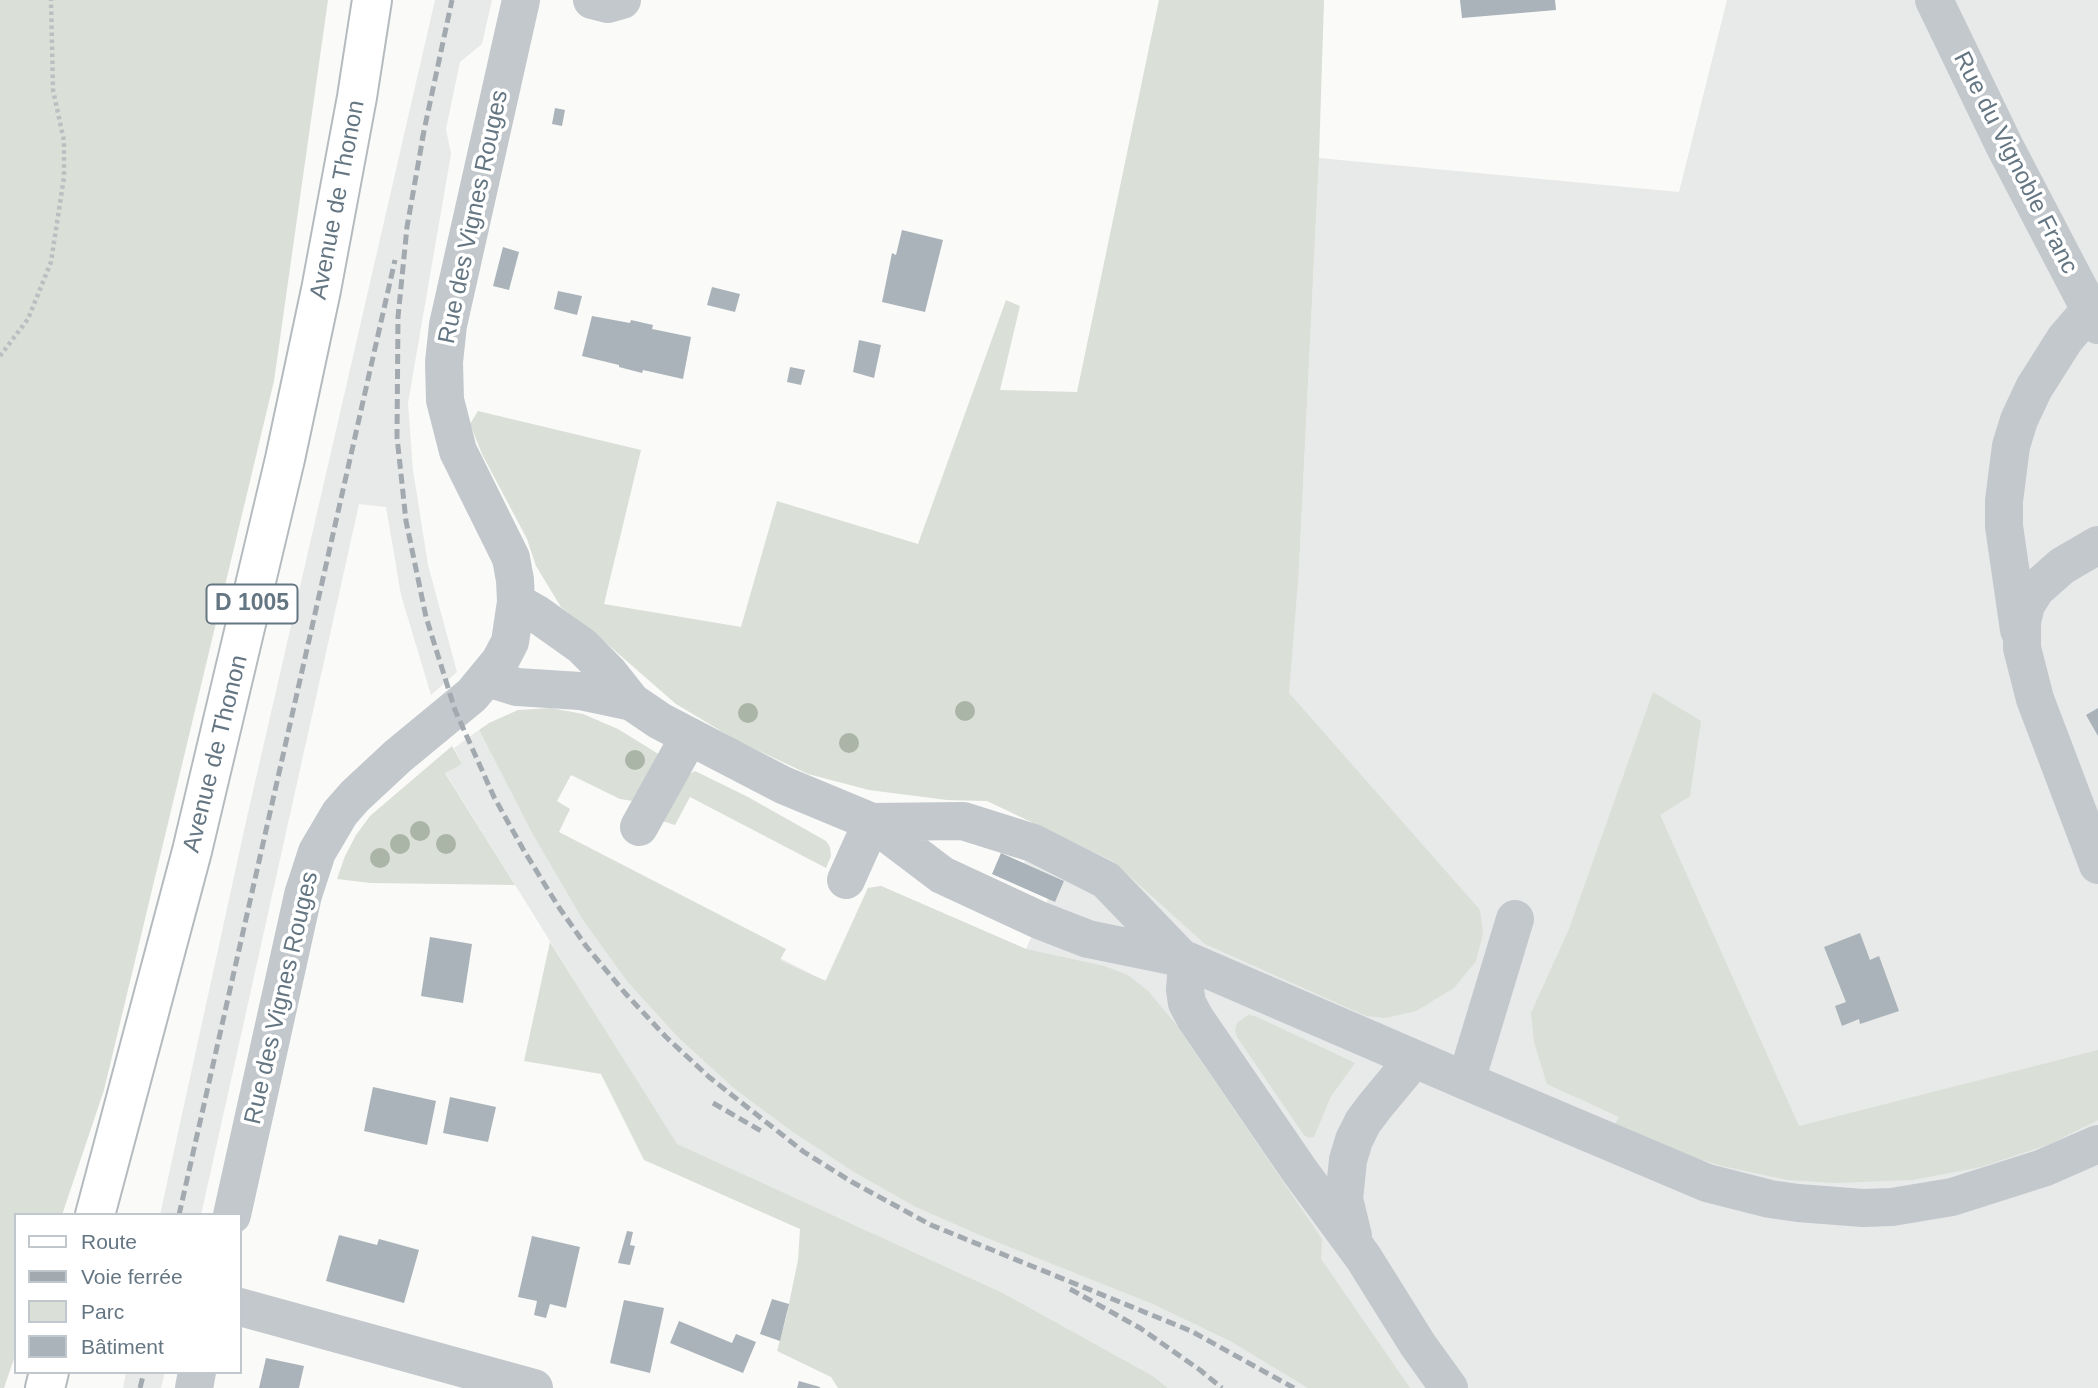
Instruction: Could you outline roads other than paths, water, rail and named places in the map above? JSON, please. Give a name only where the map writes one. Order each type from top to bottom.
[{"type":"main road","name":"Avenue de Thonon","points":[[97,1213],[192,851],[273,512],[321,290],[372,0]]},
{"type":"street","name":"Rue des Vignes Rouges","points":[[232,1213],[303,895],[317,852],[340,813],[355,796],[488,678],[510,642],[516,602],[511,558],[454,438],[446,400],[444,362],[450,313],[521,0]]},
{"type":"street","points":[[592,0],[608,4],[622,0]]},
{"type":"street","name":"Rue du Vignoble Franc","points":[[1934,0],[2005,148],[2094,317]]},
{"type":"street","points":[[2094,317],[2065,339],[2034,388],[2019,420],[2011,446],[2004,501],[2004,526],[2022,648],[2035,699],[2098,864]]},
{"type":"street","points":[[2022,648],[2022,622],[2026,605],[2036,589],[2062,566],[2098,545]]},
{"type":"street","points":[[516,602],[582,646],[603,666],[632,702],[689,737],[783,785],[872,822],[942,875],[1028,915],[1088,939],[1185,960],[1707,1183],[1759,1197],[1798,1203],[1892,1207],[1952,1197],[2043,1168],[2098,1144]]},
{"type":"street","points":[[488,678],[517,687],[580,691],[632,702]]},
{"type":"street","points":[[639,827],[689,737]]},
{"type":"street","points":[[872,822],[963,821],[1033,843],[1106,880],[1185,960],[1187,1003],[1195,1018],[1299,1170],[1363,1257],[1418,1345],[1449,1388]]},
{"type":"street","points":[[846,880],[872,822]]},
{"type":"street","points":[[1466,1082],[1514,919]]},
{"type":"street","points":[[1363,1257],[1354,1239],[1346,1210],[1345,1179],[1348,1160],[1363,1122],[1414,1059]]},
{"type":"street","points":[[244,1309],[475,1380],[534,1388]]},
{"type":"railway","points":[[422,140],[452,0]]},
{"type":"railway","points":[[424,131],[407,227],[398,317],[397,437],[406,521],[426,617],[455,710],[494,797],[558,906],[586,946],[666,1037],[709,1077],[804,1152],[931,1225],[1191,1331],[1294,1388]]},
{"type":"railway","points":[[179,1213],[395,260]]},
{"type":"railway","points":[[713,1103],[763,1132]]},
{"type":"railway","points":[[1070,1289],[1140,1328],[1222,1388]]},
{"type":"railway","points":[[140,1388],[144,1374]]}]
